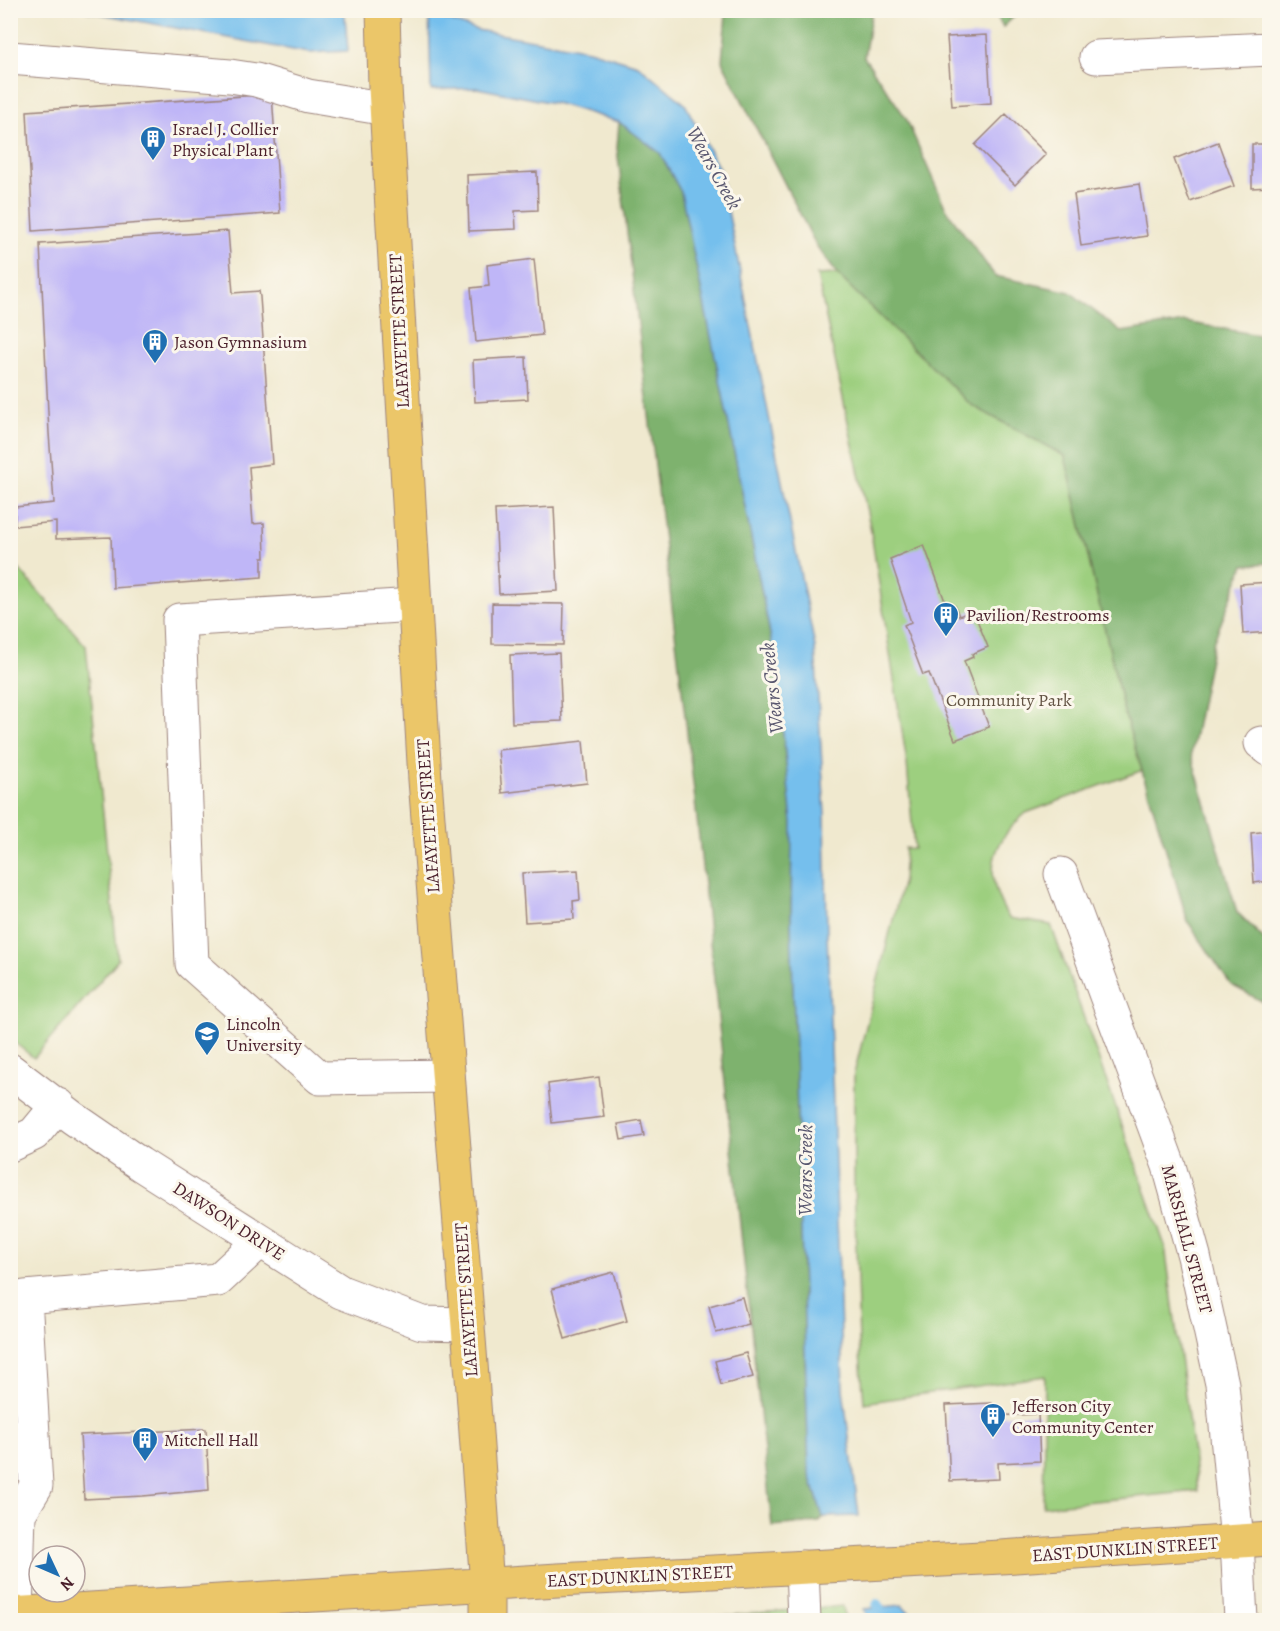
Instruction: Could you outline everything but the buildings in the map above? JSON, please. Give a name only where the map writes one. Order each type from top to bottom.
[{"type":"main road","name":"LAFAYETTE STREET","points":[[383,10],[425,780],[468,1324],[488,1620]]},
{"type":"main road","name":"EAST DUNKLIN STREET","points":[[12,1612],[78,1615],[487,1586],[1001,1557],[1269,1539]]},
{"type":"street","points":[[1096,57],[1269,49]]},
{"type":"street","points":[[10,58],[230,76],[256,80],[308,96],[387,109]]},
{"type":"street","points":[[414,605],[179,620],[192,964],[320,1078],[448,1076]]},
{"type":"street","name":"MARSHALL STREET","points":[[1061,874],[1169,1166],[1194,1256],[1222,1384],[1237,1541],[1241,1620]]},
{"type":"street","name":"DAWSON DRIVE","points":[[10,1070],[73,1118],[140,1164],[341,1292],[422,1323],[468,1324]]},
{"type":"street","points":[[10,1145],[34,1134],[58,1105]]},
{"type":"street","points":[[12,1612],[20,1514],[36,1486],[19,1343],[25,1296],[218,1280],[260,1240]]},
{"type":"street","points":[[802,1567],[804,1620]]},
{"type":"green space","points":[[728,11],[872,11],[864,57],[906,118],[946,209],[995,276],[1070,292],[1121,332],[1185,322],[1269,337],[1269,563],[1244,565],[1213,643],[1191,754],[1237,912],[1269,944],[1269,1005],[1231,985],[1188,922],[1124,712],[1065,456],[971,405],[837,274],[816,245],[722,61]]},
{"type":"green space","points":[[994,11],[1020,11],[1003,27]]},
{"type":"green space","points":[[619,122],[660,153],[681,192],[776,664],[792,822],[791,925],[809,1472],[823,1517],[819,1522],[772,1526],[694,791],[617,148]]},
{"type":"green space","name":"Community Park","points":[[837,274],[971,405],[1065,456],[1124,712],[1143,770],[1026,813],[1004,837],[994,862],[993,875],[995,889],[1009,918],[1051,925],[1165,1246],[1198,1491],[1043,1506],[1045,1376],[864,1403],[859,1342],[854,1181],[854,1074],[903,880],[905,848],[914,849],[907,763],[870,526],[817,275]]},
{"type":"green space","points":[[11,560],[86,646],[118,960],[34,1058],[10,1039]]},
{"type":"green space","points":[[843,1606],[845,1620],[672,1620]]},
{"type":"water","points":[[85,11],[342,11],[345,16],[348,51],[309,53]]},
{"type":"water","points":[[429,11],[436,16],[477,30],[589,50],[638,65],[685,104],[720,171],[815,647],[825,815],[843,1389],[859,1516],[823,1517],[809,1472],[791,925],[792,822],[776,664],[681,192],[660,153],[619,122],[559,104],[477,88],[431,90]]},
{"type":"water","points":[[902,1605],[917,1620],[868,1620],[864,1609]]},
{"type":"waterway","name":"Wears Creek","points":[[877,1604],[887,1620]]},
{"type":"place","name":"Israel J. Collier Physical Plant","points":[[153,162]]},
{"type":"place","name":"Jason Gymnasium","points":[[155,365]]},
{"type":"place","name":"Pavilion/Restrooms","points":[[946,638]]},
{"type":"place","name":"Lincoln University","points":[[207,1057]]},
{"type":"place","name":"Jefferson City Community Center","points":[[993,1439]]},
{"type":"place","name":"Mitchell Hall","points":[[145,1463]]}]
